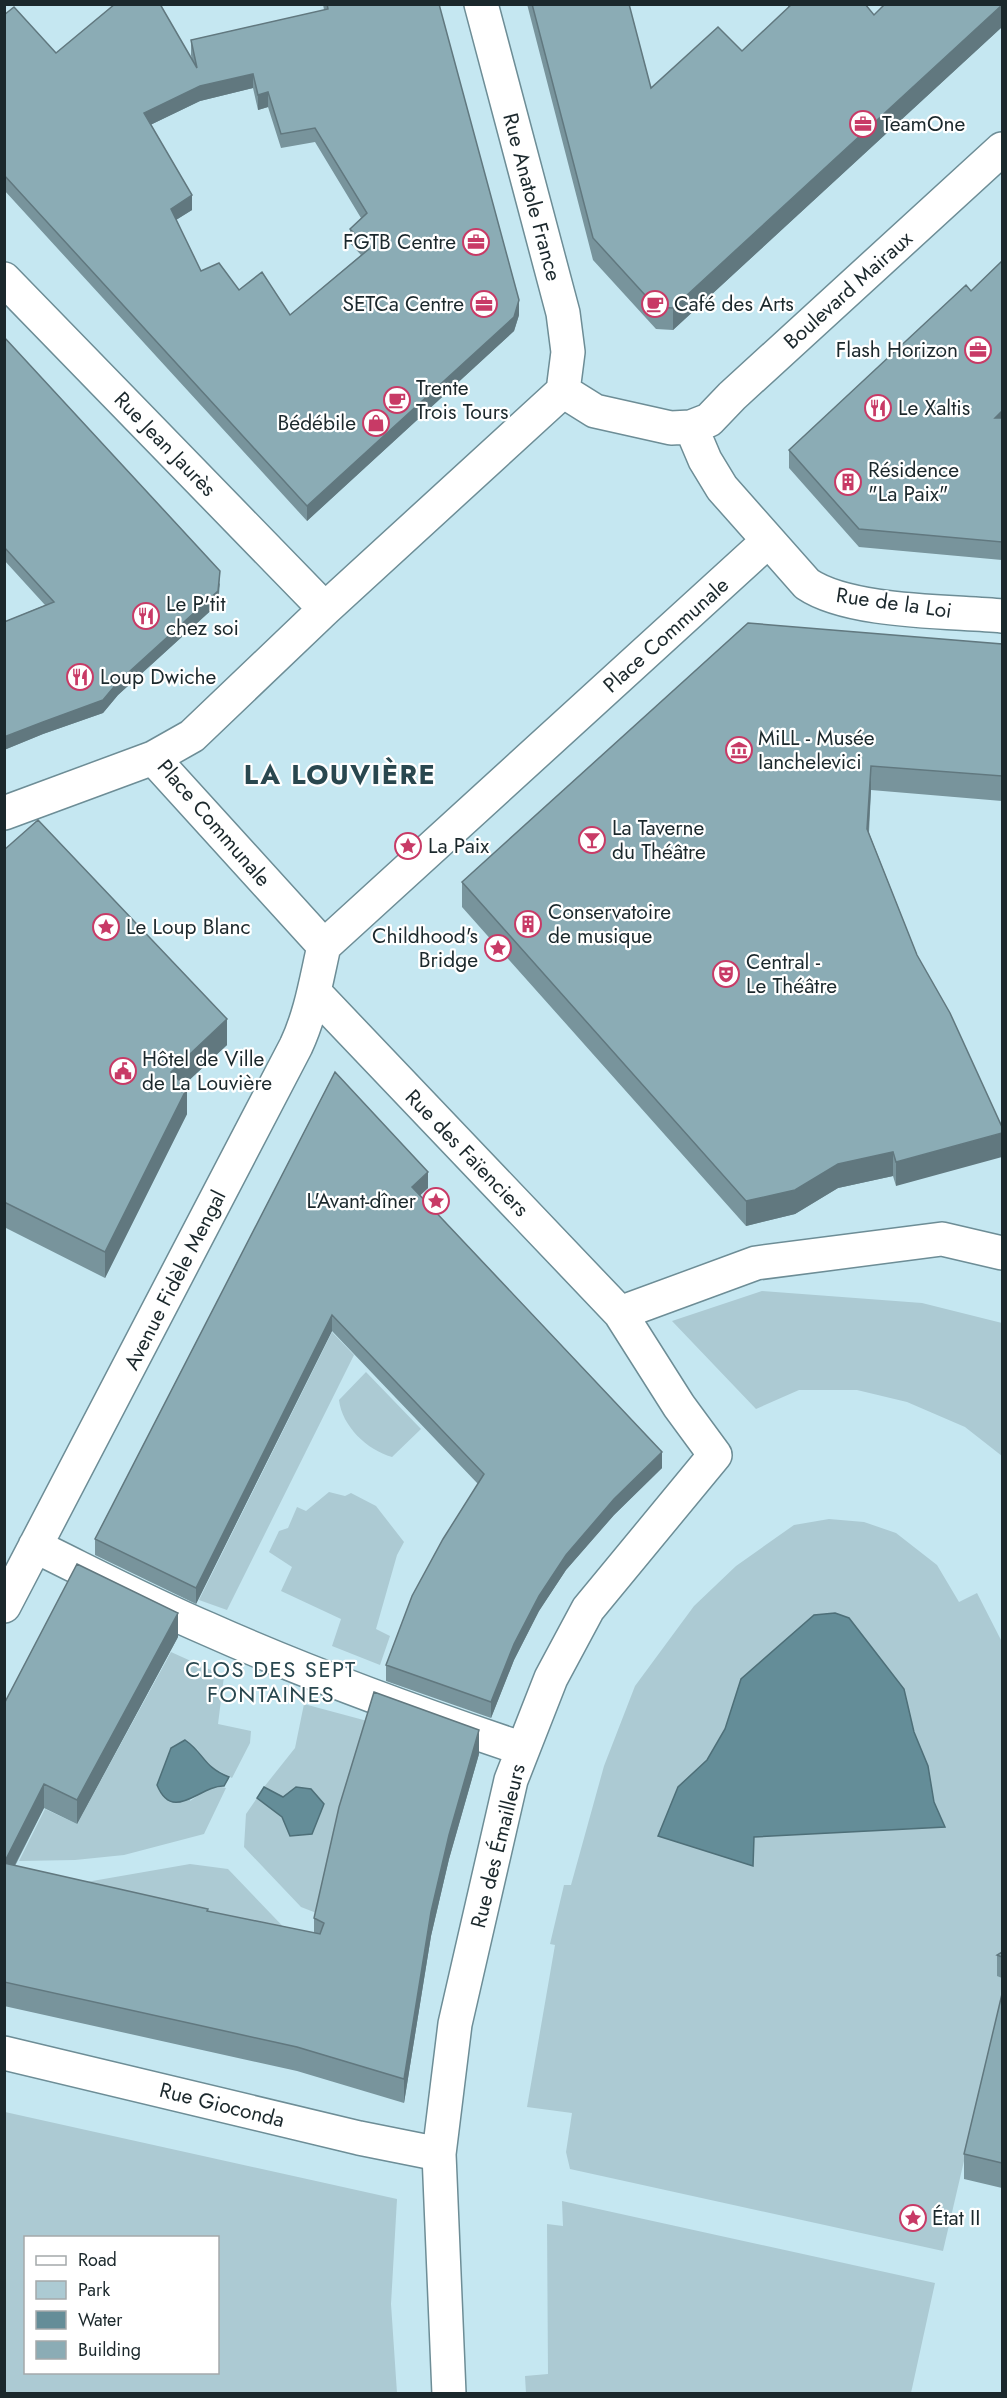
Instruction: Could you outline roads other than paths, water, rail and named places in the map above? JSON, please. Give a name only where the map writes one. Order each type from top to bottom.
[{"type":"street","name":"Rue Anatole France","points":[[481,4],[563,313],[568,352],[562,391]]},
{"type":"street","name":"Boulevard Mairaux","points":[[691,427],[709,420],[732,396],[1002,149]]},
{"type":"street","name":"Rue Jean Jaurès","points":[[4,279],[325,609]]},
{"type":"street","points":[[562,391],[595,411],[671,428],[691,427],[705,460],[722,488],[768,541]]},
{"type":"street","name":"Place Communale","points":[[562,391],[325,609],[192,736],[153,758],[324,946],[768,541]]},
{"type":"street","name":"Rue de la Loi","points":[[768,541],[807,584],[834,598],[880,605],[1002,616]]},
{"type":"street","points":[[4,813],[153,758]]},
{"type":"street","name":"Avenue Fidèle Mengal","points":[[4,1606],[296,1046],[306,1024],[315,993],[324,946]]},
{"type":"street","name":"Rue des Faïenciers","points":[[315,993],[620,1313]]},
{"type":"street","points":[[958,1242],[1002,1230]]},
{"type":"street","points":[[620,1313],[756,1263],[942,1239],[1002,1253]]},
{"type":"street","name":"Rue des Émailleurs","points":[[449,2394],[439,2154],[455,2024],[506,1800],[550,1678],[588,1609],[716,1455],[679,1406],[620,1313]]},
{"type":"street","points":[[35,1546],[207,1629],[369,1696],[523,1749]]},
{"type":"street","name":"Rue Gioconda","points":[[4,2053],[359,2138],[439,2154]]},
{"type":"water","points":[[835,1613],[849,1618],[904,1689],[914,1732],[928,1766],[934,1802],[945,1827],[754,1837],[753,1866],[658,1836],[678,1787],[707,1760],[725,1729],[741,1679],[814,1615]]},
{"type":"water","points":[[185,1740],[209,1765],[229,1777],[224,1786],[215,1787],[188,1800],[171,1801],[163,1796],[157,1785],[171,1748]]},
{"type":"water","points":[[264,1787],[283,1797],[296,1787],[311,1789],[324,1804],[312,1834],[290,1836],[282,1817],[257,1798]]},
{"type":"place","name":"TeamOne","points":[[863,124]]},
{"type":"place","name":"FGTB Centre","points":[[476,242]]},
{"type":"place","name":"SETCa Centre","points":[[484,304]]},
{"type":"place","name":"Café des Arts","points":[[655,304]]},
{"type":"place","name":"Flash Horizon","points":[[978,350]]},
{"type":"place","name":"Trente Trois Tours","points":[[397,400]]},
{"type":"place","name":"Le Xaltis","points":[[878,408]]},
{"type":"place","name":"Bédébile","points":[[376,423]]},
{"type":"place","name":"Résidence \"La Paix\"","points":[[848,482]]},
{"type":"place","name":"Le P'tit chez soi","points":[[146,616]]},
{"type":"place","name":"Loup Dwiche","points":[[80,677]]},
{"type":"place","name":"MiLL - Musée Ianchelevici","points":[[739,750]]},
{"type":"place","name":"La Taverne du Théâtre","points":[[592,840]]},
{"type":"place","name":"La Paix","points":[[408,846]]},
{"type":"place","name":"Conservatoire de musique","points":[[528,924]]},
{"type":"place","name":"Le Loup Blanc","points":[[106,927]]},
{"type":"place","name":"Childhood's Bridge","points":[[498,948]]},
{"type":"place","name":"Central - Le Théâtre","points":[[726,974]]},
{"type":"place","name":"Hôtel de Ville de La Louvière","points":[[123,1071]]},
{"type":"place","name":"L'Avant-dîner","points":[[436,1201]]},
{"type":"place","name":"État II","points":[[913,2218]]},
{"type":"district","name":"LA LOUVIÈRE","points":[[340,775]]},
{"type":"district","name":"CLOS DES SEPT FONTAINES","points":[[271,1682]]}]
